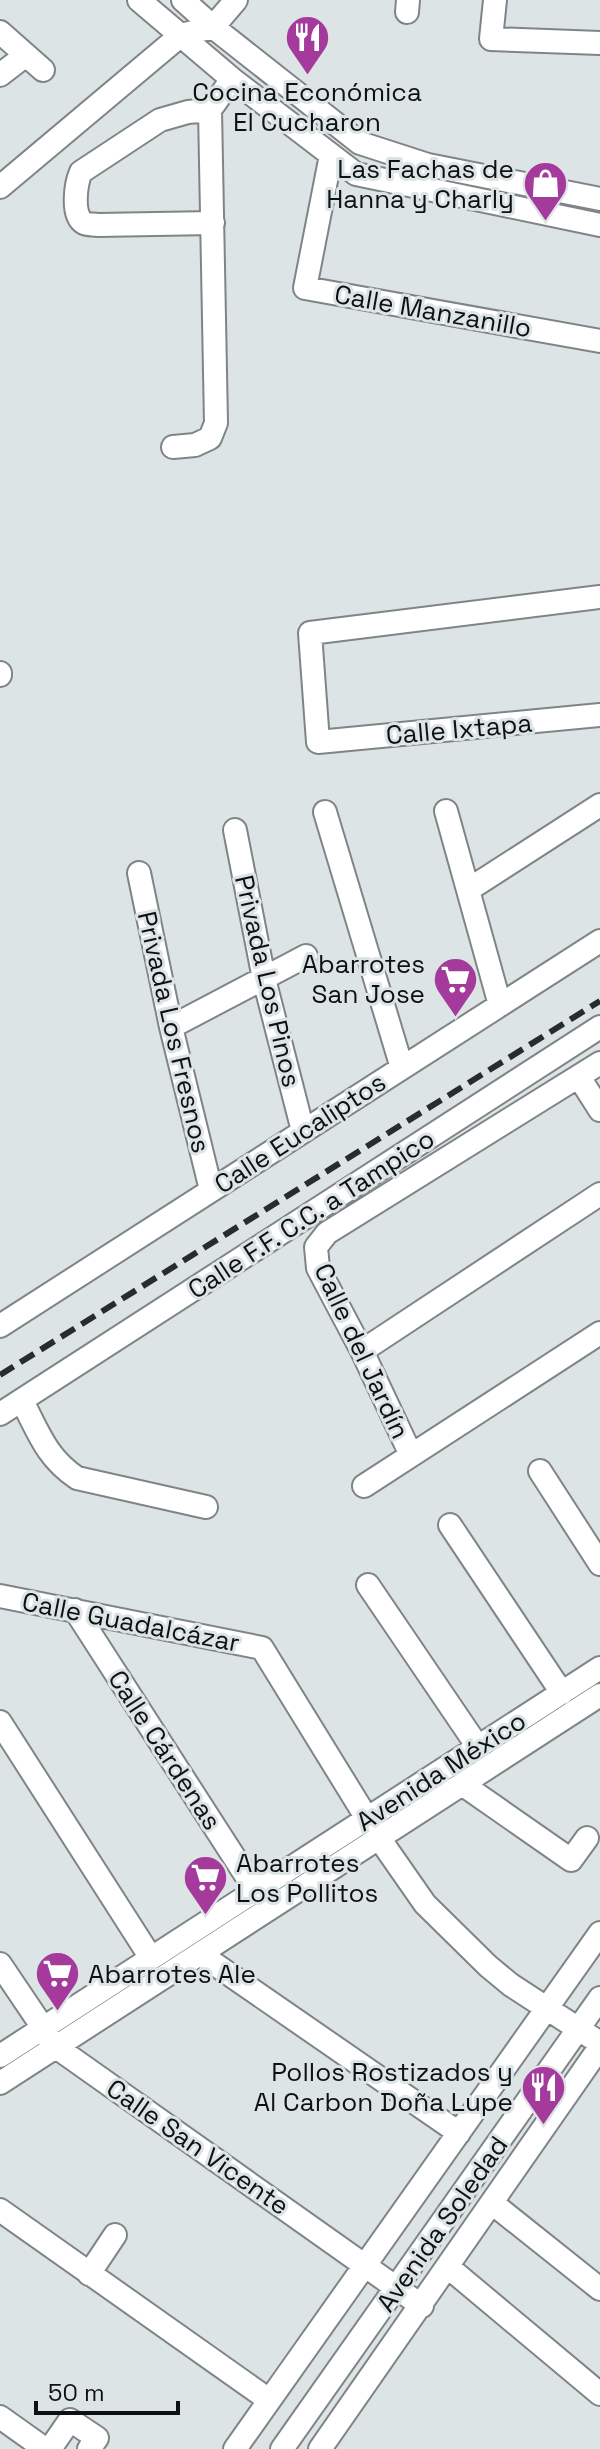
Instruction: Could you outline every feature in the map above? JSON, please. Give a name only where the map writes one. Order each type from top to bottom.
[{"type":"street","points":[[139,0],[232,79],[356,174],[600,225]]},
{"type":"street","points":[[183,0],[360,143],[428,165],[600,199]]},
{"type":"street","points":[[0,187],[181,35],[213,27],[236,0]]},
{"type":"street","points":[[495,0],[491,39],[600,43]]},
{"type":"street","points":[[0,32],[43,70]]},
{"type":"street","points":[[0,75],[26,55]]},
{"type":"street","points":[[173,447],[195,445],[210,438],[216,423],[210,110],[232,79]]},
{"type":"street","points":[[210,110],[160,120],[81,172],[76,184],[78,215],[84,223],[213,223]]},
{"type":"street","name":"Calle Manzanillo","points":[[331,155],[305,288],[600,341]]},
{"type":"street","points":[[510,206],[515,182]]},
{"type":"street","name":"Calle Ixtapa","points":[[600,597],[310,633],[318,742],[600,715]]},
{"type":"street","points":[[468,890],[600,805]]},
{"type":"street","points":[[446,811],[500,1005]]},
{"type":"street","points":[[325,812],[402,1068]]},
{"type":"street","name":"Privada Los Pinos","points":[[235,830],[264,979],[303,1131]]},
{"type":"street","name":"Privada Los Fresnos","points":[[139,873],[171,1027],[211,1190]]},
{"type":"street","name":"Calle Eucaliptos","points":[[0,1326],[600,941]]},
{"type":"street","points":[[171,1027],[306,956]]},
{"type":"street","name":"Calle F.F. C.C. a Tampico","points":[[0,1414],[600,1027]]},
{"type":"street","points":[[600,1063],[579,1077],[600,1110]]},
{"type":"street","name":"Calle del Jardín","points":[[411,1455],[362,1351],[318,1268],[316,1247],[327,1233],[579,1077]]},
{"type":"street","points":[[362,1351],[600,1194]]},
{"type":"street","points":[[364,1486],[600,1333]]},
{"type":"street","points":[[22,1401],[50,1455],[61,1468],[77,1478],[206,1507]]},
{"type":"street","points":[[540,1471],[600,1564]]},
{"type":"street","points":[[450,1525],[562,1693]]},
{"type":"street","points":[[368,1585],[478,1747]]},
{"type":"street","name":"Calle Guadalcázar","points":[[0,1596],[262,1648],[373,1828]]},
{"type":"street","name":"Calle Cárdenas","points":[[75,1610],[256,1891]]},
{"type":"street","name":"Avenida México","points":[[0,2056],[50,2038],[200,1954],[478,1747],[600,1668]]},
{"type":"street","name":"Avenida México","points":[[0,2083],[50,2038],[151,1958],[256,1891],[462,1784],[600,1695]]},
{"type":"street","points":[[0,1722],[151,1958]]},
{"type":"street","points":[[462,1784],[571,1860],[587,1838]]},
{"type":"street","points":[[373,1828],[404,1876],[454,1935],[511,1985],[600,2045]]},
{"type":"street","points":[[235,2449],[600,1933]]},
{"type":"street","points":[[200,1954],[459,2133]]},
{"type":"street","name":"Calle San Vicente","points":[[0,1964],[50,2038],[422,2306]]},
{"type":"street","name":"Avenida Soledad","points":[[282,2449],[600,1998]]},
{"type":"street","name":"Avenida Soledad","points":[[320,2449],[600,2045]]},
{"type":"street","points":[[492,2203],[600,2289]]},
{"type":"street","points":[[0,2210],[269,2400]]},
{"type":"street","points":[[89,2274],[115,2235]]},
{"type":"street","points":[[448,2267],[600,2394]]},
{"type":"street","points":[[2,2421],[47,2449],[70,2420],[97,2438],[89,2449]]},
{"type":"railway","points":[[0,1375],[600,1001]]},
{"type":"place","name":"Cocina Económica El Cucharon","points":[[307,76]]},
{"type":"place","name":"Las Fachas de Hanna y Charly","points":[[545,223]]},
{"type":"place","name":"Abarrotes San Jose","points":[[456,1018]]},
{"type":"place","name":"Abarrotes Los Pollitos","points":[[205,1917]]},
{"type":"place","name":"Abarrotes Ale","points":[[57,2013]]},
{"type":"place","name":"Pollos Rostizados y Al Carbon Doña Lupe","points":[[544,2126]]}]
